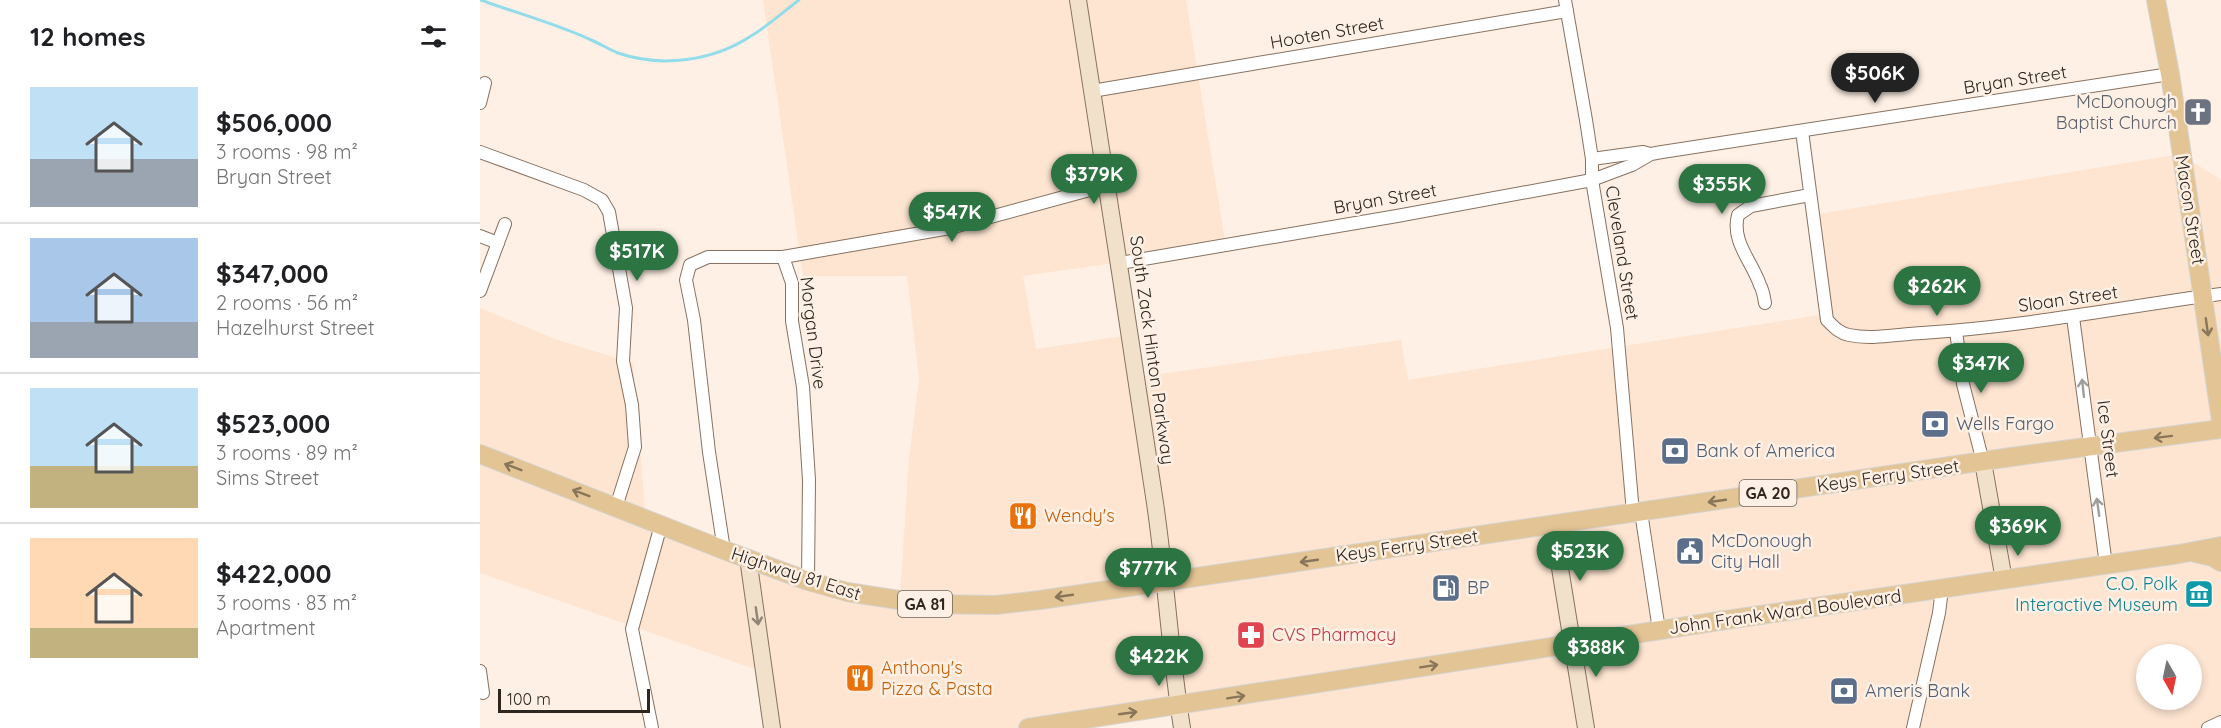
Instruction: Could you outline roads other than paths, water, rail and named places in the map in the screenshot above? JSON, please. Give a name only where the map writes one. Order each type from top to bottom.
[{"type":"main road","name":"South Zack Hinton Parkway","points":[[1078,0],[1155,503],[1182,728]]},
{"type":"main road","name":"Macon Street","points":[[2156,0],[2212,295],[2221,421]]},
{"type":"main road","name":"Keys Ferry Street","points":[[1164,582],[2090,446],[2221,429]]},
{"type":"main road","name":"Highway 81 East","points":[[480,454],[808,581],[847,592],[898,602],[974,605],[1040,600],[1164,582]]},
{"type":"main road","points":[[1983,462],[2004,580]]},
{"type":"main road","points":[[1553,525],[1586,728]]},
{"type":"main road","name":"John Frank Ward Boulevard","points":[[1028,728],[2221,546]]},
{"type":"main road","points":[[2190,552],[2213,557],[2221,562]]},
{"type":"main road","points":[[748,558],[772,728]]},
{"type":"street","name":"Hooten Street","points":[[1092,91],[1566,5]]},
{"type":"street","name":"Cleveland Street","points":[[1566,5],[1617,328],[1637,512],[1659,630]]},
{"type":"street","name":"Bryan Street","points":[[1120,263],[1592,180],[1632,165],[1652,154],[2169,74]]},
{"type":"street","points":[[480,103],[485,83]]},
{"type":"street","name":"Sloan Street","points":[[1802,131],[1827,320],[1834,328],[1851,336],[1956,331],[2073,317],[2212,295]]},
{"type":"street","points":[[480,152],[584,190],[602,200],[607,207],[626,308],[622,354],[632,405],[635,447],[616,507]]},
{"type":"street","name":"Bryan Street","points":[[1592,159],[1643,152],[1652,154]]},
{"type":"street","points":[[783,257],[951,228],[1108,185]]},
{"type":"street","points":[[1765,303],[1760,284],[1745,258],[1738,235],[1738,215],[1751,206],[1810,195]]},
{"type":"street","points":[[480,291],[505,224]]},
{"type":"street","points":[[480,236],[498,243]]},
{"type":"street","name":"Morgan Drive","points":[[724,550],[709,452],[695,330],[686,280],[690,265],[708,256],[783,257],[792,283],[792,321],[803,387],[809,480],[808,581]]},
{"type":"street","name":"Ice Street","points":[[2073,317],[2106,565]]},
{"type":"street","points":[[1956,331],[1964,384],[1983,462]]},
{"type":"street","points":[[652,728],[632,629],[661,525]]},
{"type":"street","points":[[1913,728],[1939,613],[1942,589]]},
{"type":"street","points":[[480,671],[483,693]]},
{"type":"street","points":[[2208,728],[2221,722]]},
{"type":"waterway","points":[[481,0],[562,28],[618,53],[635,58],[669,61],[704,56],[736,45],[763,28],[799,0]]},
{"type":"place","name":"McDonough Baptist Church","points":[[2198,112]]},
{"type":"place","name":"Wells Fargo","points":[[1935,424]]},
{"type":"place","name":"Bank of America","points":[[1675,451]]},
{"type":"place","name":"Wendy's","points":[[1023,516]]},
{"type":"place","name":"McDonough City Hall","points":[[1690,551]]},
{"type":"place","name":"BP","points":[[1446,588]]},
{"type":"place","name":"C.O. Polk Interactive Museum","points":[[2199,594]]},
{"type":"place","name":"CVS Pharmacy","points":[[1251,635]]},
{"type":"place","name":"Anthony's Pizza & Pasta","points":[[860,678]]},
{"type":"place","name":"Ameris Bank","points":[[1844,691]]}]
